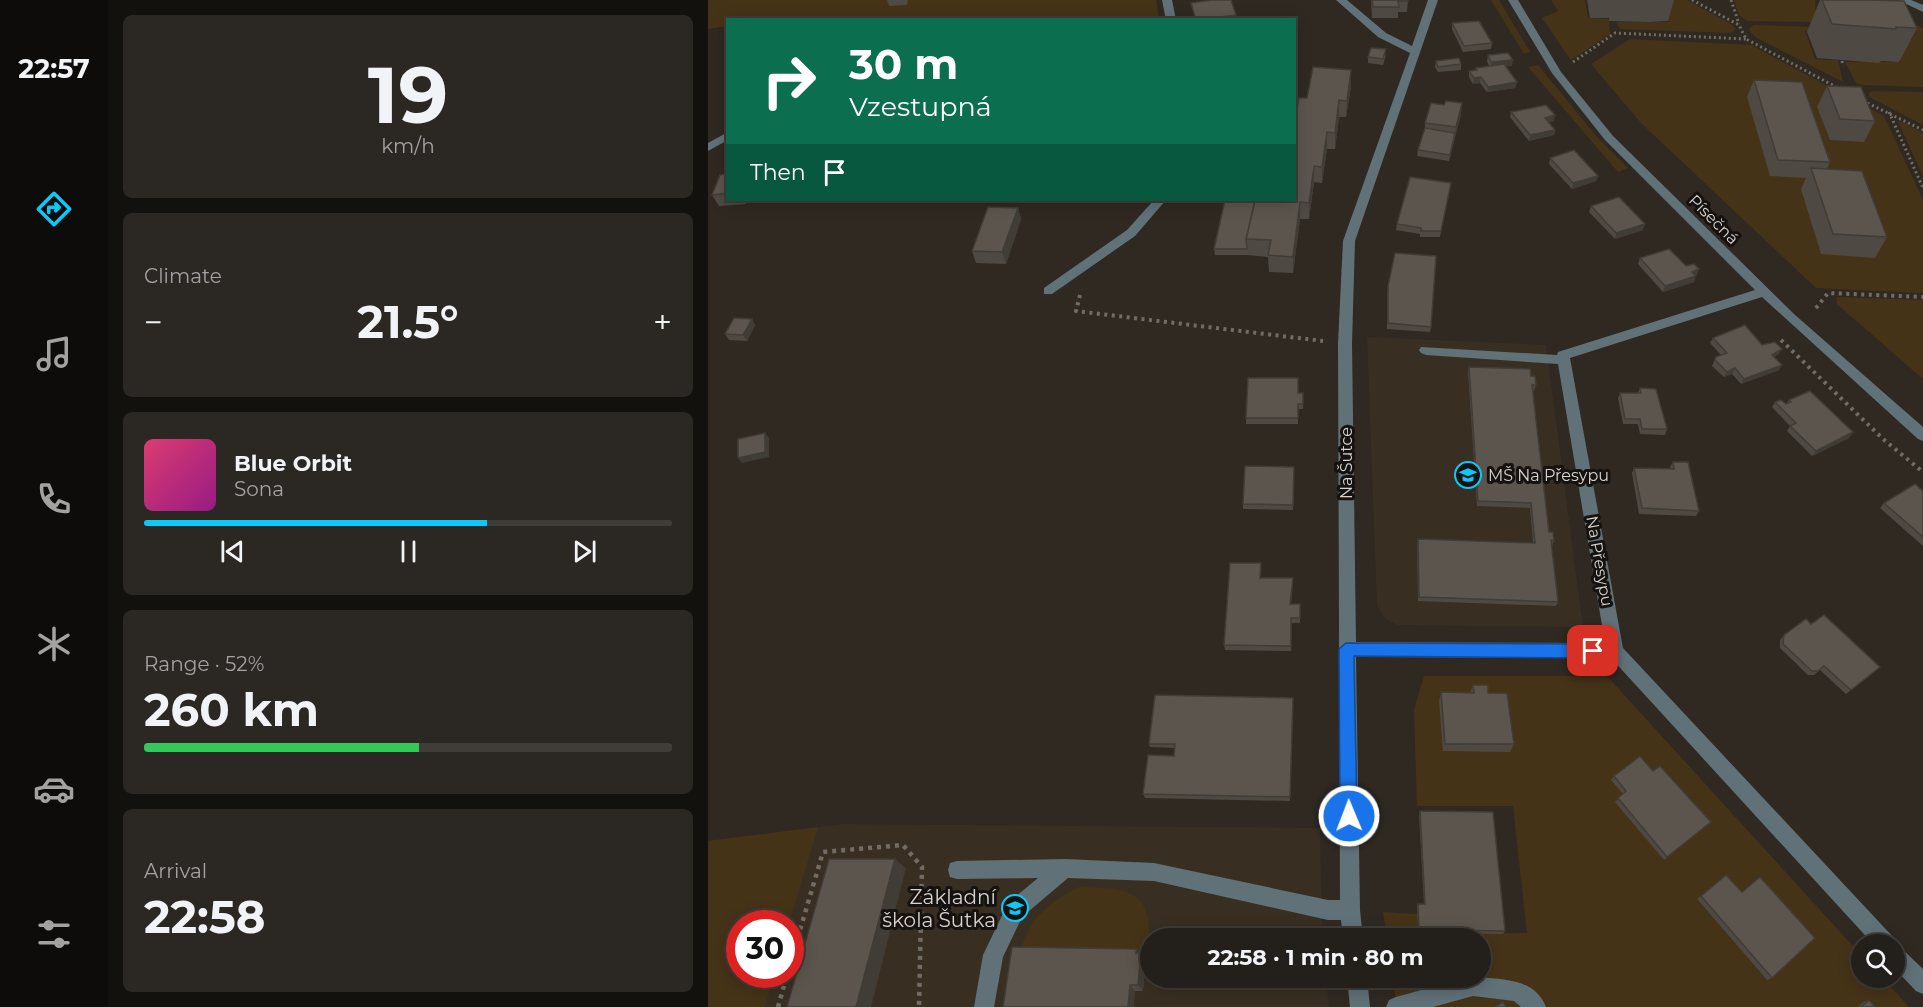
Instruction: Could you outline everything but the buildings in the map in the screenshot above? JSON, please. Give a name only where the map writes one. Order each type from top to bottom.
[{"type":"street","points":[[1167,0],[1171,18]]},
{"type":"street","points":[[1341,0],[1382,35],[1414,51]]},
{"type":"street","name":"Na Šutce","points":[[1352,928],[1346,649],[1345,343],[1349,241],[1432,0]]},
{"type":"street","name":"Písečná","points":[[1513,0],[1557,73],[1609,138],[1764,292],[1923,435]]},
{"type":"street","points":[[1903,0],[1923,9]]},
{"type":"street","points":[[708,148],[726,136]]},
{"type":"street","points":[[1048,291],[1131,233],[1159,201]]},
{"type":"street","points":[[1426,350],[1564,360],[1563,355],[1764,292]]},
{"type":"street","name":"Na Přesypu","points":[[1564,360],[1615,651]]},
{"type":"street","points":[[1346,649],[1615,651],[1877,934]]},
{"type":"street","points":[[957,870],[1065,868],[1154,872],[1328,910],[1350,910]]},
{"type":"street","points":[[984,1007],[993,954],[1015,910],[1065,868]]},
{"type":"street","points":[[1905,965],[1923,984]]},
{"type":"street","points":[[1396,1007],[1473,986],[1519,991],[1536,1007]]},
{"type":"street","points":[[1358,988],[1360,1007]]},
{"type":"path","points":[[1692,0],[1739,25]]},
{"type":"path","points":[[1731,0],[1746,39]]},
{"type":"path","points":[[1557,73],[1615,33],[1746,39],[1843,91]]},
{"type":"path","points":[[1842,61],[1843,66]]},
{"type":"path","points":[[1855,97],[1923,130]]},
{"type":"path","points":[[1888,112],[1923,188]]},
{"type":"path","points":[[1080,293],[1076,311],[1318,340]]},
{"type":"path","points":[[1816,308],[1828,293],[1923,297]]},
{"type":"path","points":[[1773,332],[1867,424],[1923,472]]},
{"type":"path","points":[[804,918],[824,852],[903,844],[922,867],[919,1007]]},
{"type":"path","points":[[778,1007],[783,988]]},
{"type":"shaded area","points":[[708,0],[1156,0],[1159,18],[726,18],[726,26],[708,29]]},
{"type":"shaded area","points":[[1491,0],[1499,0],[1530,52],[1524,54]]},
{"type":"shaded area","points":[[1551,0],[1585,0],[1588,18],[1609,19],[1610,34],[1571,60],[1542,18],[1558,11]]},
{"type":"shaded area","points":[[1664,0],[1687,0],[1736,29],[1731,33],[1620,29],[1616,22],[1669,22]]},
{"type":"shaded area","points":[[1734,0],[1815,0],[1816,22],[1747,21],[1739,15]]},
{"type":"shaded area","points":[[1861,0],[1923,28],[1923,87],[1856,83],[1845,62],[1901,62],[1888,34]]},
{"type":"shaded area","points":[[1754,25],[1814,27],[1819,31],[1805,31],[1815,59],[1838,60],[1843,82],[1757,38],[1749,28]]},
{"type":"shaded area","points":[[1630,39],[1751,45],[1884,116],[1923,200],[1923,293],[1816,288],[1641,123],[1591,64]]},
{"type":"shaded area","points":[[1538,65],[1597,137],[1628,168],[1618,172],[1528,67]]},
{"type":"shaded area","points":[[1869,92],[1923,92],[1923,125],[1869,97]]},
{"type":"shaded area","points":[[1901,121],[1923,133],[1923,176],[1898,122]]},
{"type":"shaded area","points":[[1836,298],[1923,300],[1923,379],[1837,304]]},
{"type":"shaded area","name":"MŠ Na Přesypu","points":[[1367,337],[1546,345],[1583,627],[1397,625],[1383,617],[1377,605]]},
{"type":"shaded area","points":[[1424,676],[1607,676],[1851,944],[1851,988],[1892,988],[1909,1007],[1868,1007],[1863,1002],[1858,1007],[1397,1007],[1394,988],[1491,988],[1491,933],[1527,933],[1513,806],[1417,806],[1414,710]],"holes":[[[1756,880],[1767,980],[1697,899],[1738,895]]]},
{"type":"shaded area","name":"Základní škola Šutka","points":[[843,824],[1320,828],[1322,928],[1140,928],[1140,988],[1327,988],[1329,1007],[708,1007],[708,841]]},
{"type":"shaded area","points":[[818,827],[793,910],[726,910],[726,988],[770,988],[765,1007],[708,1007],[708,841]]},
{"type":"shaded area","points":[[1079,887],[1114,889],[1136,897],[1143,906],[1148,928],[1140,928],[1140,955],[1020,954],[1023,942],[1034,922],[1058,899]]},
{"type":"shaded area","points":[[1383,912],[1417,914],[1418,928],[1385,928]]},
{"type":"place","name":"MŠ Na Přesypu","points":[[1468,475]]},
{"type":"place","name":"Základní škola Šutka","points":[[1015,908]]},
{"type":"route","points":[[1349,816],[1346,649],[1593,651]]}]
